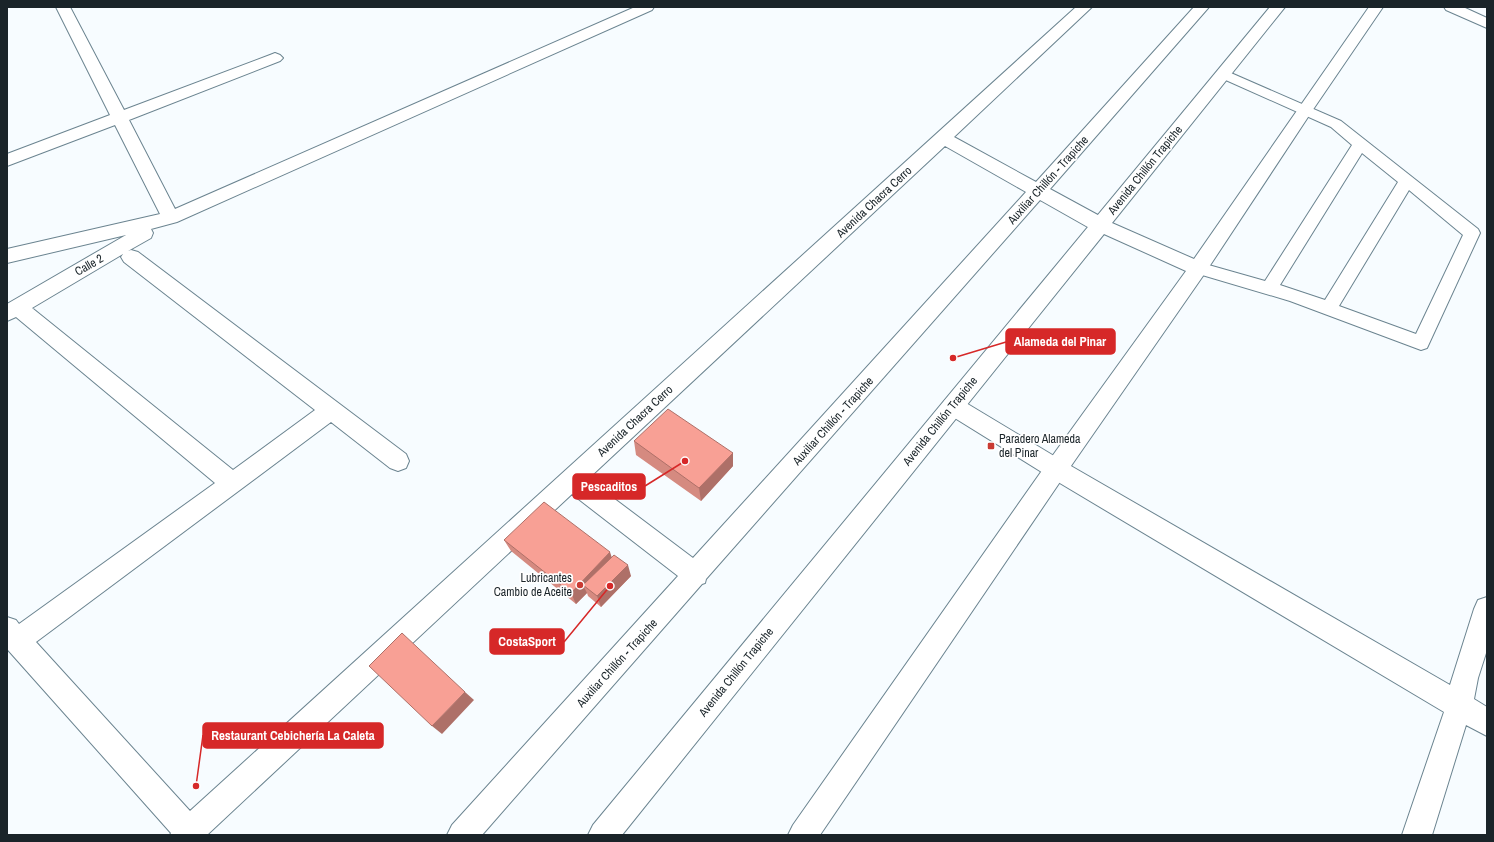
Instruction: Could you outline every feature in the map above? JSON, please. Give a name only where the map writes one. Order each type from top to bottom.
[{"type":"street","points":[[7,256],[171,218],[647,7]]},
{"type":"street","name":"Avenida Chacra Cerro","points":[[187,833],[1086,7]]},
{"type":"street","name":"Auxiliar Chillón - Trapiche","points":[[462,835],[696,575],[1202,7]]},
{"type":"street","name":"Avenida Chillón Trapiche","points":[[603,835],[1278,7]]},
{"type":"street","points":[[803,835],[1056,469],[1198,268],[1376,7]]},
{"type":"street","points":[[1450,7],[1487,24]]},
{"type":"street","points":[[69,9],[120,117],[171,218]]},
{"type":"street","points":[[7,160],[275,58]]},
{"type":"street","points":[[943,138],[1100,225],[1198,268]]},
{"type":"street","name":"Calle 2","points":[[12,310],[171,218]]},
{"type":"street","points":[[131,257],[398,461]]},
{"type":"street","points":[[12,310],[232,483]]},
{"type":"street","points":[[953,406],[1056,469],[1487,722]]},
{"type":"street","points":[[187,833],[12,635],[232,483],[332,410]]},
{"type":"street","points":[[571,480],[696,575]]},
{"type":"street","points":[[1417,835],[1459,706],[1465,678],[1487,609]]},
{"type":"lane","points":[[1198,268],[1295,296],[1421,343],[1472,233],[1336,124],[1224,74]]},
{"type":"lane","points":[[1270,288],[1360,144]]},
{"type":"lane","points":[[1329,308],[1406,180]]},
{"type":"building","points":[[668,409],[733,453],[699,488],[634,441]]},
{"type":"building","points":[[544,502],[610,552],[571,593],[504,540]]},
{"type":"building","points":[[614,555],[628,565],[597,596],[583,585]]},
{"type":"building","points":[[402,633],[465,692],[432,726],[369,666]]},
{"type":"place","name":"Alameda del Pinar","points":[[953,358]]},
{"type":"place","name":"Paradero Alameda del Pinar","points":[[991,446]]},
{"type":"place","name":"Pescaditos","points":[[685,461]]},
{"type":"place","name":"Lubricantes Cambio de Aceite","points":[[580,585]]},
{"type":"place","name":"CostaSport","points":[[610,586]]},
{"type":"place","name":"Restaurant Cebichería La Caleta","points":[[196,786]]}]
